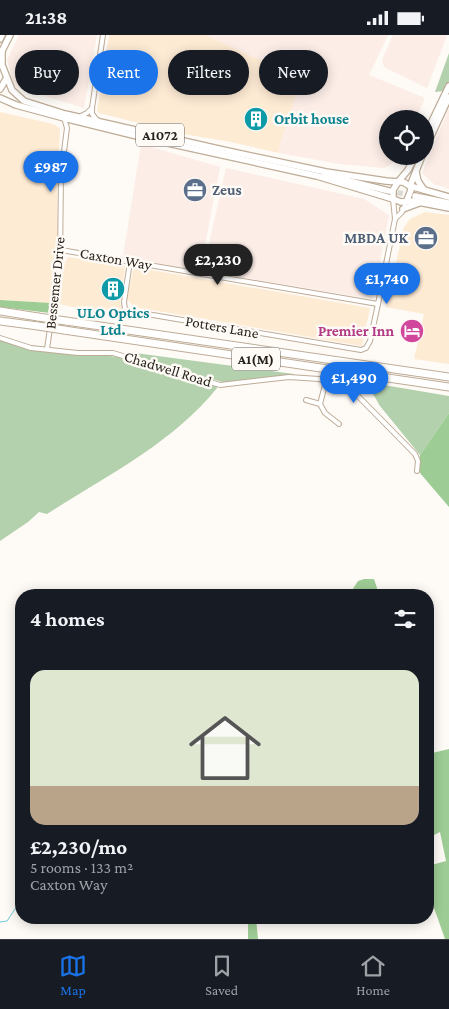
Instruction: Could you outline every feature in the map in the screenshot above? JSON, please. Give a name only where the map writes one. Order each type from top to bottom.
[{"type":"highway","name":"A1(M)","points":[[0,311],[449,377]]},
{"type":"highway","name":"A1(M)","points":[[0,321],[449,387]]},
{"type":"main road","points":[[0,39],[2,35]]},
{"type":"main road","points":[[1,61],[2,51],[10,35]]},
{"type":"main road","name":"A1072","points":[[1,61],[6,79],[15,94],[24,101],[80,119],[317,176],[401,202],[407,200],[449,208]]},
{"type":"main road","points":[[0,89],[6,79]]},
{"type":"main road","points":[[434,117],[449,86]]},
{"type":"main road","points":[[434,130],[449,97]]},
{"type":"main road","name":"A1072","points":[[0,98],[16,105],[64,118],[97,120],[326,172],[403,182],[410,186],[449,197]]},
{"type":"main road","points":[[393,199],[393,190],[410,165]]},
{"type":"main road","points":[[407,200],[411,190],[410,186],[419,165]]},
{"type":"main road","name":"A1072","points":[[326,172],[337,178]]},
{"type":"main road","points":[[416,172],[418,181],[425,190]]},
{"type":"main road","name":"A1072","points":[[317,176],[337,178],[389,191]]},
{"type":"main road","points":[[415,196],[449,203]]},
{"type":"main road","points":[[403,209],[421,203]]},
{"type":"street","points":[[97,120],[93,116],[92,107],[103,35]]},
{"type":"street","points":[[67,128],[92,107]]},
{"type":"street","name":"Bessemer Drive","points":[[47,349],[60,250],[61,175],[67,128],[64,118]]},
{"type":"street","points":[[378,304],[396,219],[393,199]]},
{"type":"street","points":[[396,219],[407,200]]},
{"type":"street","name":"Caxton Way","points":[[60,250],[378,304]]},
{"type":"street","name":"Potters Lane","points":[[130,262],[124,302],[125,307],[129,311],[358,350],[366,348],[370,341],[378,304]]},
{"type":"street","name":"Chadwell Road","points":[[0,337],[31,348],[78,353],[113,353],[224,385],[289,377],[326,381],[355,393],[415,453],[417,468]]},
{"type":"street","points":[[326,381],[320,404],[325,413],[339,424]]},
{"type":"street","points":[[306,400],[320,404]]},
{"type":"shaded area","points":[[19,35],[97,35],[94,50],[89,50],[89,80],[84,108],[42,95],[79,95],[79,50],[15,50],[15,86],[7,60]]},
{"type":"shaded area","points":[[109,35],[206,35],[238,50],[168,50],[168,95],[249,95],[249,55],[259,60],[259,95],[296,95],[280,144],[279,153],[183,134],[99,113],[97,111],[100,95],[158,95],[158,50],[107,50]]},
{"type":"shaded area","points":[[206,35],[388,35],[369,75],[425,98],[420,110],[379,110],[379,165],[389,165],[384,168],[339,164],[279,153],[295,95],[328,95],[328,50],[259,50],[259,60],[249,55],[249,50],[238,50]]},
{"type":"shaded area","points":[[393,35],[447,35],[427,88],[384,67],[382,60]]},
{"type":"shaded area","points":[[449,108],[449,189],[434,184],[422,173],[425,165],[434,165],[434,144]]},
{"type":"shaded area","points":[[0,112],[53,124],[60,128],[57,192],[58,252],[51,303],[0,300]]},
{"type":"shaded area","points":[[141,144],[220,167],[200,271],[123,257]]},
{"type":"shaded area","points":[[226,168],[364,199],[389,215],[373,299],[203,271]]},
{"type":"shaded area","points":[[425,212],[449,215],[449,364],[414,359],[424,314],[386,307],[404,227],[410,219]]},
{"type":"shaded area","points":[[68,257],[125,266],[120,303],[124,312],[123,318],[59,304],[64,265]]},
{"type":"shaded area","points":[[134,267],[370,308],[362,346],[134,307],[127,299]]},
{"type":"green space","points":[[449,53],[449,81],[444,91],[435,92]]},
{"type":"green space","points":[[0,300],[51,303],[50,313],[0,307]]},
{"type":"green space","points":[[0,338],[55,353],[125,358],[202,380],[217,386],[217,388],[180,426],[138,457],[47,514],[39,512],[0,541]]},
{"type":"green space","points":[[135,353],[294,374],[294,376],[222,382],[135,356]]},
{"type":"green space","points":[[366,382],[449,396],[449,413],[420,455],[380,406]]},
{"type":"green space","points":[[449,413],[449,507],[420,473],[420,455]]},
{"type":"green space","points":[[374,579],[377,589],[353,589],[358,581]]},
{"type":"green space","points":[[449,749],[449,939],[445,939],[434,908],[434,864],[446,861],[440,832],[434,835],[434,753]]},
{"type":"green space","points":[[248,924],[257,924],[258,939],[248,939]]},
{"type":"waterway","points":[[0,922],[7,921],[15,909]]},
{"type":"tunnel","points":[[389,191],[414,196]]},
{"type":"place","name":"Orbit house","points":[[256,119]]},
{"type":"place","name":"Zeus","points":[[195,190]]},
{"type":"place","name":"MBDA UK","points":[[426,238]]},
{"type":"place","name":"ULO Optics Ltd.","points":[[113,289]]},
{"type":"place","name":"Premier Inn","points":[[412,331]]}]
